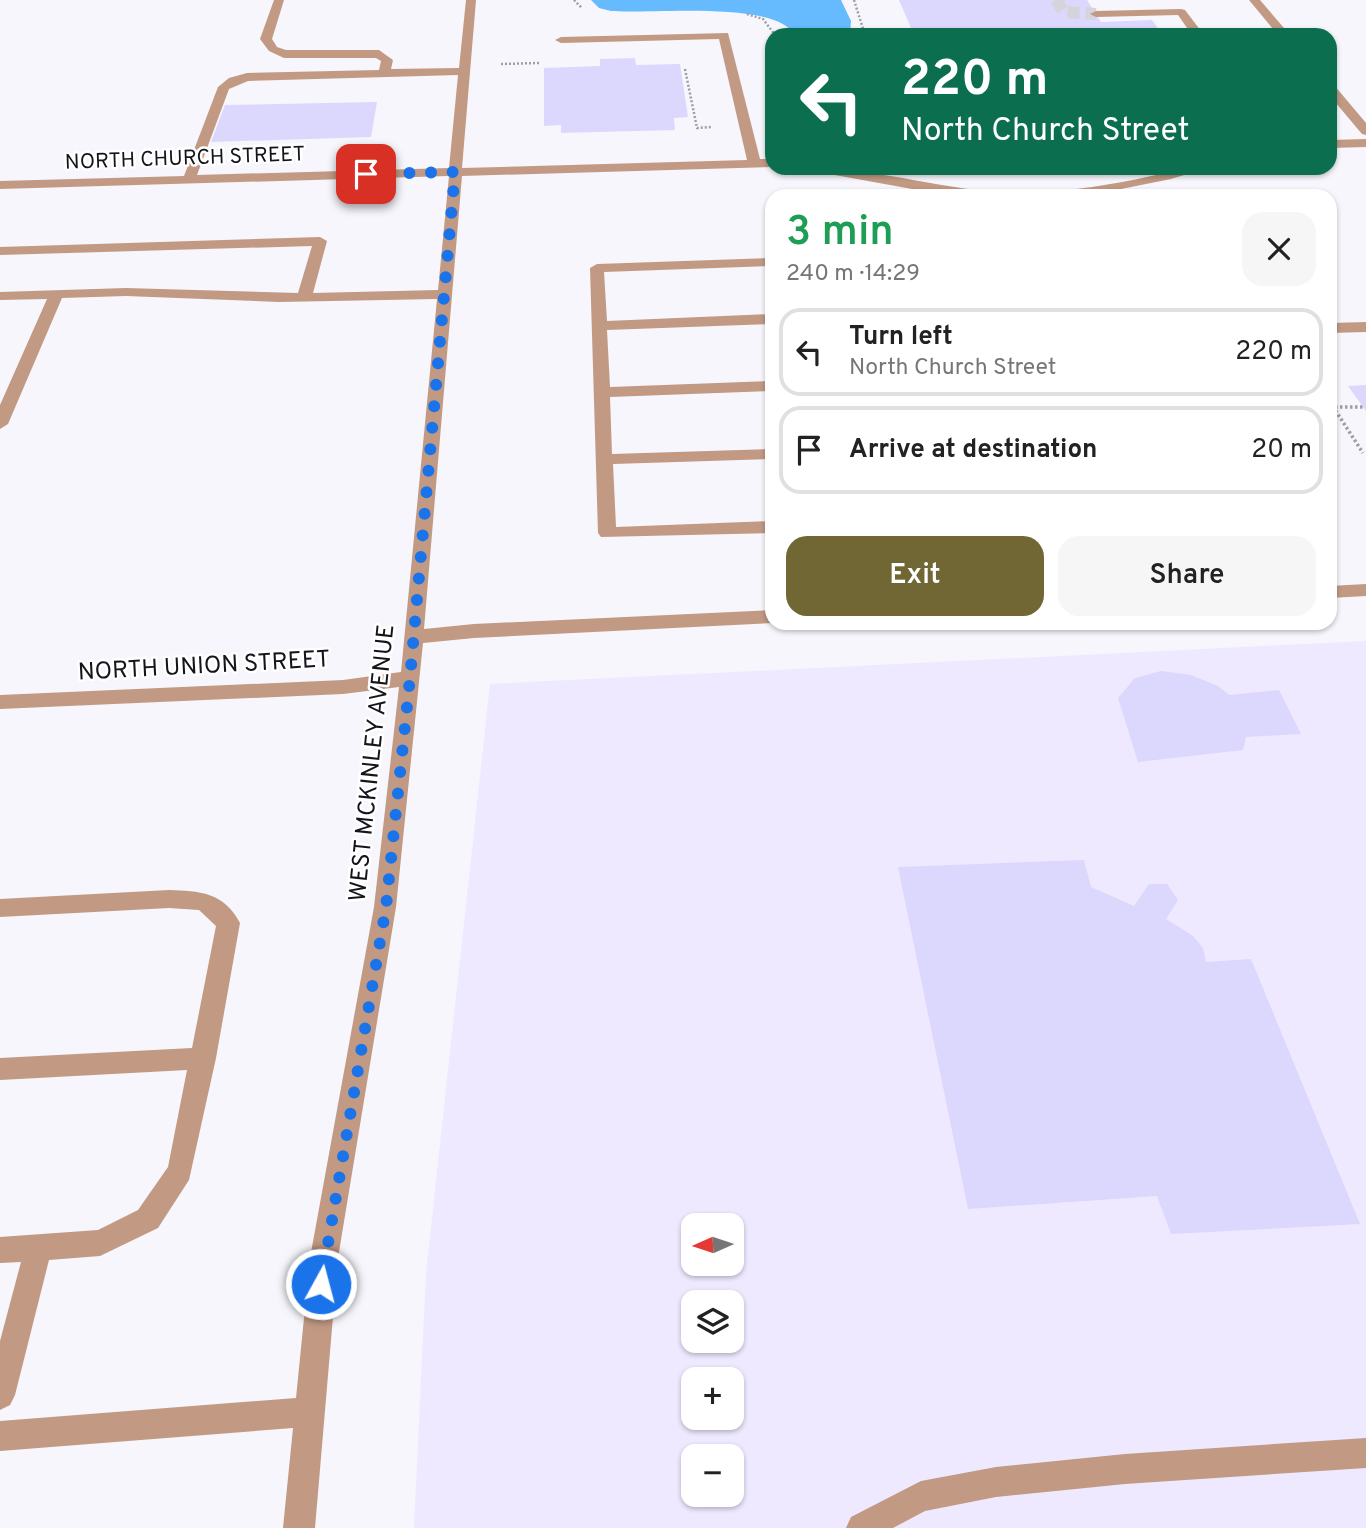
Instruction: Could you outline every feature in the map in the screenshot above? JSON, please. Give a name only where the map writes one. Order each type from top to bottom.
[{"type":"street","points":[[279,0],[267,39],[273,49],[284,54],[379,54],[387,60],[384,74]]},
{"type":"street","name":"WEST MCKINLEY AVENUE","points":[[299,1528],[324,1258],[386,907],[414,637],[471,0]]},
{"type":"street","points":[[1172,0],[1193,28]]},
{"type":"street","points":[[1254,0],[1278,28]]},
{"type":"street","points":[[1096,14],[1181,12]]},
{"type":"street","points":[[561,40],[724,35],[754,163]]},
{"type":"street","points":[[189,180],[224,87],[233,81],[247,78],[464,71]]},
{"type":"street","points":[[1337,96],[1366,131]]},
{"type":"street","points":[[1337,107],[1346,107]]},
{"type":"street","points":[[1337,144],[1366,143]]},
{"type":"street","name":"NORTH CHURCH STREET","points":[[0,185],[765,163]]},
{"type":"street","points":[[856,175],[932,189]]},
{"type":"street","points":[[1112,189],[1173,175]]},
{"type":"street","points":[[0,251],[320,241],[304,297]]},
{"type":"street","points":[[765,262],[597,268],[607,533],[765,527]]},
{"type":"street","points":[[0,296],[127,292],[304,297],[443,294]]},
{"type":"street","points":[[0,424],[57,293]]},
{"type":"street","points":[[601,326],[765,319]]},
{"type":"street","points":[[1337,328],[1366,327]]},
{"type":"street","points":[[603,391],[765,386]]},
{"type":"street","points":[[605,459],[765,454]]},
{"type":"street","points":[[1337,592],[1366,590]]},
{"type":"street","points":[[414,637],[474,631],[765,618]]},
{"type":"street","name":"NORTH UNION STREET","points":[[0,702],[342,687],[410,678]]},
{"type":"street","points":[[0,908],[169,899],[204,901],[228,923],[180,1171],[148,1219],[100,1243],[0,1250]]},
{"type":"street","points":[[0,1069],[204,1058]]},
{"type":"street","points":[[0,1395],[39,1247]]},
{"type":"street","points":[[0,1436],[309,1412]]},
{"type":"street","points":[[862,1528],[921,1496],[996,1482],[1125,1469],[1366,1453]]},
{"type":"path","points":[[854,0],[862,28]]},
{"type":"path","points":[[1337,407],[1363,407]]},
{"type":"path","points":[[1337,412],[1363,453]]},
{"type":"shaded area","points":[[1366,641],[1366,1528],[414,1528],[426,1273],[490,684]]},
{"type":"water","points":[[591,0],[841,0],[851,21],[850,28],[787,28],[764,17],[739,13],[611,11],[599,8]]},
{"type":"building","points":[[899,0],[1087,0],[1101,22],[1152,20],[1158,28],[911,28]]},
{"type":"building","points":[[635,58],[636,65],[680,64],[688,117],[674,118],[675,130],[561,133],[561,125],[544,126],[544,68],[600,66],[600,59]]},
{"type":"building","points":[[377,102],[371,137],[211,142],[225,105]]},
{"type":"building","points":[[1366,385],[1366,411],[1348,386]]},
{"type":"building","points":[[1161,671],[1191,675],[1218,686],[1229,695],[1279,690],[1301,734],[1246,737],[1243,750],[1138,762],[1118,698],[1135,678]]},
{"type":"building","points":[[1084,860],[1091,887],[1134,906],[1149,884],[1167,884],[1178,900],[1166,919],[1193,936],[1203,948],[1206,962],[1251,959],[1360,1224],[1171,1234],[1157,1196],[968,1209],[898,867]]},
{"type":"tunnel","points":[[1056,0],[1064,12],[1096,14]]},
{"type":"route","points":[[321,1284],[386,907],[414,637],[455,172],[366,174]]}]
